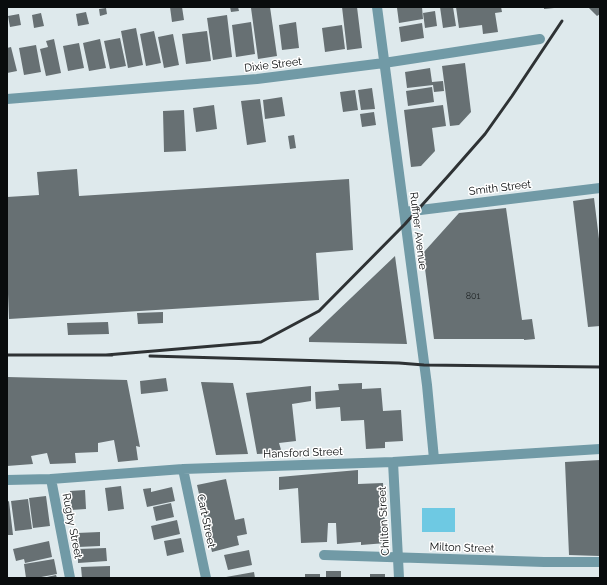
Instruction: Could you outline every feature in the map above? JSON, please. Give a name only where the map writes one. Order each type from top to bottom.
[{"type":"street","name":"Ruffner Avenue","points":[[377,7],[427,385],[434,459]]},
{"type":"street","name":"Dixie Street","points":[[7,99],[257,79],[384,63],[540,39]]},
{"type":"street","name":"Smith Street","points":[[404,212],[600,188]]},
{"type":"street","name":"Hansford Street","points":[[7,480],[50,479],[183,469],[393,462],[600,450]]},
{"type":"street","name":"Chilton Street","points":[[393,462],[399,578]]},
{"type":"street","name":"Cart Street","points":[[183,469],[206,578]]},
{"type":"street","name":"Rugby Street","points":[[50,479],[70,578]]},
{"type":"street","name":"Milton Street","points":[[324,555],[544,562],[600,562]]},
{"type":"shaded area","points":[[422,508],[455,508],[455,532],[422,532]]},
{"type":"building","points":[[170,7],[182,7],[184,20],[172,22]]},
{"type":"building","points":[[230,7],[238,7],[239,11],[231,12]]},
{"type":"building","points":[[270,7],[277,56],[258,59],[251,8]]},
{"type":"building","points":[[342,7],[357,7],[362,48],[347,50]]},
{"type":"building","points":[[422,7],[423,19],[399,23],[397,8]]},
{"type":"building","points":[[440,7],[453,7],[456,26],[443,28]]},
{"type":"building","points":[[456,7],[501,7],[502,12],[495,13],[498,32],[483,34],[482,25],[459,28]]},
{"type":"building","points":[[544,7],[554,7],[554,8],[544,9]]},
{"type":"building","points":[[588,7],[600,7],[600,14],[597,16]]},
{"type":"building","points":[[106,8],[107,14],[100,16],[99,9]]},
{"type":"building","points":[[435,11],[437,26],[425,28],[423,13]]},
{"type":"building","points":[[86,12],[89,24],[78,26],[76,14]]},
{"type":"building","points":[[41,13],[44,26],[34,28],[32,15]]},
{"type":"building","points":[[19,14],[21,25],[10,27],[8,16]]},
{"type":"building","points":[[227,15],[232,57],[213,60],[207,18]]},
{"type":"building","points":[[251,22],[255,54],[236,57],[232,25]]},
{"type":"building","points":[[296,22],[299,48],[282,50],[279,25]]},
{"type":"building","points":[[422,23],[424,38],[401,42],[399,27]]},
{"type":"building","points":[[342,25],[345,49],[325,52],[322,28]]},
{"type":"building","points":[[136,28],[143,65],[128,68],[121,31]]},
{"type":"building","points":[[154,31],[161,63],[146,66],[140,34]]},
{"type":"building","points":[[207,31],[211,61],[186,64],[182,34]]},
{"type":"building","points":[[173,34],[179,65],[164,68],[158,37]]},
{"type":"building","points":[[120,38],[126,66],[110,69],[104,41]]},
{"type":"building","points":[[54,39],[61,73],[46,76],[40,49],[48,47],[46,41]]},
{"type":"building","points":[[100,39],[106,68],[89,71],[83,43]]},
{"type":"building","points":[[79,43],[84,68],[68,71],[63,46]]},
{"type":"building","points":[[36,45],[41,72],[24,75],[19,48]]},
{"type":"building","points":[[11,47],[17,71],[7,73],[7,48]]},
{"type":"building","points":[[465,63],[471,112],[459,125],[450,126],[442,66]]},
{"type":"building","points":[[430,68],[432,82],[443,81],[444,91],[434,92],[433,85],[407,88],[405,72]]},
{"type":"building","points":[[432,87],[434,102],[408,106],[406,91]]},
{"type":"building","points":[[372,88],[375,109],[361,110],[358,90]]},
{"type":"building","points":[[355,90],[358,110],[343,112],[340,92]]},
{"type":"building","points":[[282,97],[285,116],[265,119],[263,100]]},
{"type":"building","points":[[260,99],[266,142],[247,145],[241,101]]},
{"type":"building","points":[[214,105],[217,129],[196,132],[193,108]]},
{"type":"building","points":[[443,105],[446,126],[432,128],[435,151],[421,166],[411,167],[404,110]]},
{"type":"building","points":[[184,110],[186,151],[164,152],[163,111]]},
{"type":"building","points":[[374,112],[376,125],[362,127],[360,114]]},
{"type":"building","points":[[294,135],[296,148],[290,149],[288,136]]},
{"type":"building","points":[[77,169],[79,196],[349,179],[353,250],[316,253],[319,300],[9,319],[7,294],[7,197],[39,195],[37,172]]},
{"type":"building","points":[[594,198],[600,247],[600,326],[588,327],[573,201]]},
{"type":"building","points":[[506,208],[522,320],[532,319],[535,339],[434,339],[423,253],[459,213]]},
{"type":"building","points":[[395,256],[407,344],[309,342],[309,338]]},
{"type":"building","points":[[163,312],[163,323],[138,324],[137,313]]},
{"type":"building","points":[[108,322],[109,334],[68,335],[67,323]]},
{"type":"building","points":[[7,377],[127,380],[140,447],[136,446],[138,460],[118,462],[114,440],[98,443],[98,452],[75,453],[76,463],[50,464],[47,453],[31,456],[33,464],[7,466]]},
{"type":"building","points":[[166,378],[168,391],[141,394],[140,381]]},
{"type":"building","points":[[201,382],[233,383],[248,454],[216,455]]},
{"type":"building","points":[[362,383],[362,389],[381,388],[383,411],[401,410],[403,441],[385,442],[385,448],[366,449],[364,420],[341,421],[340,407],[316,409],[315,392],[339,390],[338,384]]},
{"type":"building","points":[[311,386],[311,401],[292,404],[296,441],[279,443],[282,453],[257,454],[246,393]]},
{"type":"building","points":[[600,460],[600,556],[569,555],[565,462]]},
{"type":"building","points":[[358,470],[358,484],[383,483],[386,543],[361,545],[361,542],[337,544],[336,523],[328,523],[327,542],[301,543],[298,488],[279,490],[279,477]]},
{"type":"building","points":[[226,479],[235,520],[244,518],[247,534],[237,536],[239,545],[212,552],[197,485]]},
{"type":"building","points":[[121,486],[124,509],[108,511],[105,488]]},
{"type":"building","points":[[172,487],[175,501],[147,507],[143,489],[151,488],[151,492]]},
{"type":"building","points":[[85,490],[86,509],[71,510],[70,491]]},
{"type":"building","points":[[46,496],[50,526],[33,528],[29,498]]},
{"type":"building","points":[[28,499],[32,529],[15,531],[11,501]]},
{"type":"building","points":[[9,501],[13,535],[7,535],[7,502]]},
{"type":"building","points":[[171,503],[174,517],[156,521],[153,507]]},
{"type":"building","points":[[177,520],[180,534],[154,540],[151,526]]},
{"type":"building","points":[[100,532],[100,546],[78,547],[77,533]]},
{"type":"building","points":[[181,538],[184,552],[167,556],[164,541]]},
{"type":"building","points":[[49,541],[52,557],[25,563],[24,559],[16,561],[13,549]]},
{"type":"building","points":[[106,548],[107,561],[78,563],[78,549]]},
{"type":"building","points":[[249,550],[252,565],[228,570],[224,555]]},
{"type":"building","points":[[54,559],[57,574],[36,578],[26,578],[24,564]]},
{"type":"building","points":[[110,566],[110,578],[82,578],[81,567]]},
{"type":"building","points":[[326,571],[341,571],[341,578],[326,578]]},
{"type":"building","points":[[254,572],[255,578],[226,577]]},
{"type":"building","points":[[305,574],[320,574],[320,578],[305,578]]},
{"type":"building","points":[[370,574],[385,574],[385,578],[370,578]]},
{"type":"building","points":[[56,575],[57,578],[47,578],[47,577]]},
{"type":"railway","points":[[106,355],[261,342],[319,311],[405,224],[485,134],[562,21]]},
{"type":"railway","points":[[7,355],[112,355]]},
{"type":"railway","points":[[150,356],[424,365],[600,367]]}]
